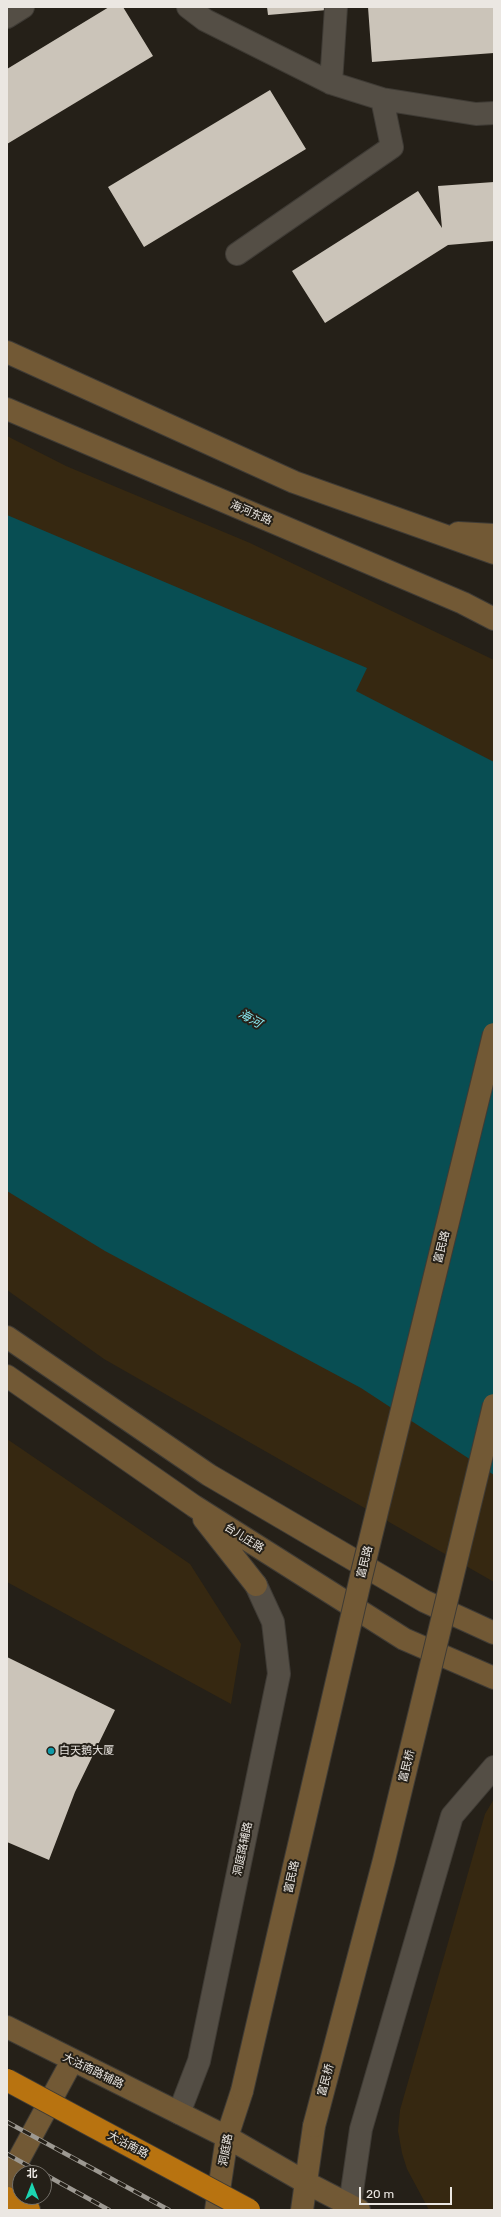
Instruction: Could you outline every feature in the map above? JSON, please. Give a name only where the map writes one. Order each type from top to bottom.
[{"type":"highway","name":"大沽南路","points":[[7,2080],[249,2210]]},
{"type":"highway","points":[[7,2198],[29,2210]]},
{"type":"main road","points":[[7,352],[294,482],[494,553]]},
{"type":"main road","name":"海河东路","points":[[7,409],[463,603],[494,618]]},
{"type":"main road","points":[[423,529],[465,534],[494,534]]},
{"type":"main road","name":"富民路","points":[[242,2091],[362,1577],[494,1034]]},
{"type":"main road","points":[[7,1337],[209,1475],[424,1601],[494,1633]]},
{"type":"main road","name":"台儿庄路","points":[[7,1376],[194,1506],[404,1639],[494,1678]]},
{"type":"main road","name":"富民桥","points":[[305,2182],[314,2126],[384,1860],[494,1405]]},
{"type":"main road","points":[[194,1506],[256,1585]]},
{"type":"main road","name":"大沽南路辅路","points":[[7,2027],[72,2061],[227,2137],[305,2182]]},
{"type":"main road","points":[[7,2181],[72,2061]]},
{"type":"main road","name":"洞庭路","points":[[216,2210],[227,2137],[242,2091]]},
{"type":"main road","points":[[302,2210],[305,2182],[355,2207]]},
{"type":"street","points":[[7,17],[23,7]]},
{"type":"street","points":[[188,7],[205,20],[331,83],[382,99],[476,114],[494,112]]},
{"type":"street","points":[[331,83],[336,7]]},
{"type":"street","points":[[237,254],[392,147],[382,99]]},
{"type":"street","name":"洞庭路辅路","points":[[179,2113],[199,2061],[279,1674],[273,1622],[256,1585]]},
{"type":"street","points":[[355,2207],[361,2129],[452,1816],[494,1766]]},
{"type":"shaded area","points":[[7,436],[66,466],[250,543],[494,660],[494,1582],[104,1359],[7,1290]]},
{"type":"shaded area","points":[[7,1439],[190,1564],[241,1644],[231,1704],[7,1582]]},
{"type":"shaded area","points":[[494,1799],[494,2210],[429,2210],[407,2169],[402,2153],[398,2131],[400,2110],[485,1814]]},
{"type":"water","name":"海河","points":[[7,515],[367,668],[356,691],[494,762],[494,1475],[361,1388],[105,1251],[7,1191]]},
{"type":"building","points":[[109,7],[123,7],[153,56],[7,144],[7,69]]},
{"type":"building","points":[[267,7],[327,7],[327,10],[268,15]]},
{"type":"building","points":[[368,7],[494,7],[494,53],[372,62]]},
{"type":"building","points":[[270,90],[306,149],[144,247],[108,187]]},
{"type":"building","points":[[494,182],[494,241],[448,245],[325,323],[292,271],[418,191],[442,228],[438,186]]},
{"type":"building","name":"白天鹅大厦","points":[[7,1657],[115,1710],[75,1792],[49,1860],[7,1842]]},
{"type":"railway","points":[[7,2122],[169,2210]]},
{"type":"railway","points":[[7,2154],[27,2165]]},
{"type":"railway","points":[[52,2178],[109,2210]]},
{"type":"place","name":"白天鹅大厦","points":[[51,1751]]}]
